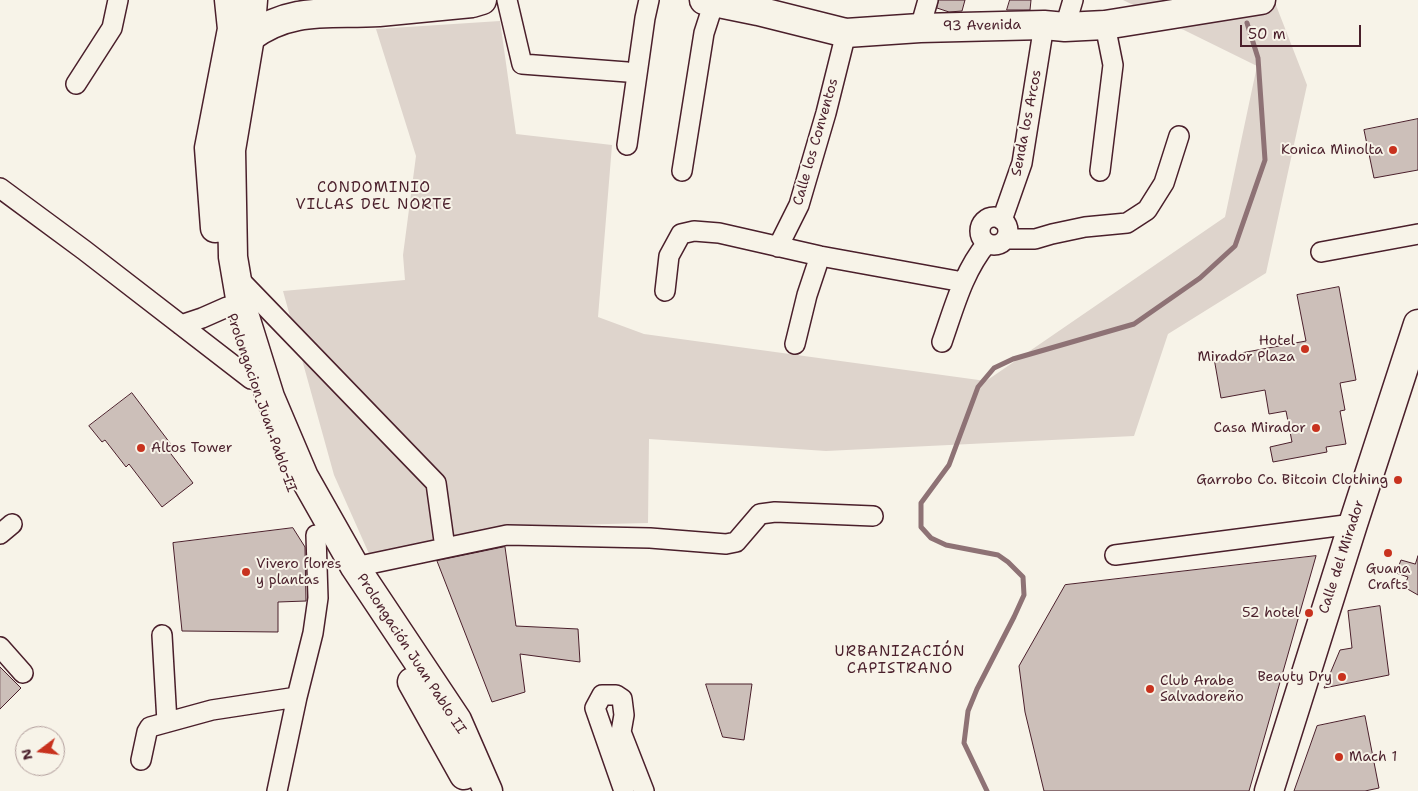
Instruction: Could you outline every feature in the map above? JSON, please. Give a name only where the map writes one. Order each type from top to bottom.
[{"type":"main road","name":"Prolongacion Juan Pablo II","points":[[229,0],[232,29],[209,148],[216,240],[227,307],[288,486],[316,535],[410,678],[463,774],[469,791]]},
{"type":"main road","name":"Prolongación Juan Pablo II","points":[[253,0],[250,37],[231,150],[233,257],[241,304],[270,397],[304,477],[355,567],[457,720],[488,791]]},
{"type":"main road","points":[[274,0],[280,6],[298,15]]},
{"type":"main road","points":[[250,37],[264,26],[280,19],[298,15],[356,6],[472,3],[482,0]]},
{"type":"main road","name":"93 Avenida","points":[[709,1],[761,5],[846,34],[920,28],[1105,25],[1261,0]]},
{"type":"main road","name":"Calle del Mirador","points":[[1269,791],[1418,324]]},
{"type":"main road","name":"Calle del Mirador","points":[[1278,791],[1418,361]]},
{"type":"street","points":[[76,84],[112,28],[118,0]]},
{"type":"street","points":[[507,0],[522,64],[627,72]]},
{"type":"street","points":[[627,145],[649,0]]},
{"type":"street","points":[[920,28],[928,0]]},
{"type":"street","name":"Senda los Arcos","points":[[1002,220],[1022,164],[1054,26],[1073,0]]},
{"type":"street","points":[[682,171],[709,1]]},
{"type":"street","points":[[1100,171],[1112,65],[1105,25]]},
{"type":"street","name":"Calle los Conventos","points":[[778,247],[799,205],[826,113],[846,34]]},
{"type":"street","points":[[1006,239],[1008,229],[1002,220],[992,218],[983,223],[981,234],[987,243],[997,245],[1006,239],[1035,239],[1085,227],[1127,223],[1147,210],[1164,183],[1179,136]]},
{"type":"street","points":[[0,188],[84,250],[251,379]]},
{"type":"street","points":[[666,291],[669,256],[681,234],[694,231],[719,233],[820,256],[963,282]]},
{"type":"street","points":[[1321,252],[1418,234]]},
{"type":"street","points":[[942,342],[963,282],[977,254],[987,243]]},
{"type":"street","points":[[795,344],[807,296],[820,256]]},
{"type":"street","points":[[236,276],[436,482],[446,548]]},
{"type":"street","points":[[181,325],[227,307]]},
{"type":"street","points":[[355,567],[507,535],[650,538],[726,544],[736,542],[760,514],[775,512],[873,516]]},
{"type":"street","points":[[1114,555],[1353,524]]},
{"type":"street","points":[[276,791],[312,633],[318,598],[316,535]]},
{"type":"street","points":[[162,635],[167,722]]},
{"type":"street","points":[[0,647],[23,673]]},
{"type":"street","points":[[624,791],[595,708],[602,695],[616,695],[622,699],[624,715],[621,732],[644,791]]},
{"type":"street","points":[[141,760],[150,727],[212,710],[296,697]]},
{"type":"shaded area","points":[[1123,0],[1274,0],[1307,85],[1266,273],[1168,334],[1134,436],[826,451],[649,439],[648,523],[529,526],[370,556],[334,475],[283,291],[405,280],[403,255],[416,156],[376,29],[500,21],[516,134],[612,145],[598,317],[644,334],[986,381],[1225,217],[1257,66]]},
{"type":"building","points":[[939,0],[965,0],[962,11],[949,12],[937,8]]},
{"type":"building","points":[[1010,0],[1031,0],[1030,10],[1007,10]]},
{"type":"building","name":"Konica Minolta","points":[[1418,119],[1418,170],[1374,178],[1364,130]]},
{"type":"building","name":"Hotel Mirador Plaza","points":[[1339,287],[1356,380],[1340,383],[1345,410],[1340,411],[1346,444],[1326,447],[1327,452],[1273,462],[1270,447],[1292,442],[1286,411],[1269,414],[1265,390],[1221,398],[1214,358],[1306,341],[1297,295]]},
{"type":"building","name":"Altos Tower","points":[[132,393],[173,447],[168,450],[193,483],[162,507],[129,464],[126,467],[105,440],[102,442],[89,426]]},
{"type":"building","name":"Vivero flores y plantas","points":[[293,528],[305,547],[306,601],[278,602],[278,632],[182,631],[173,543]]},
{"type":"building","points":[[505,547],[516,626],[578,629],[580,662],[520,654],[525,692],[492,702],[437,561]]},
{"type":"building","name":"Club Arabe Salvadoreño","points":[[1316,556],[1249,791],[1044,791],[1025,712],[1019,666],[1065,585]]},
{"type":"building","points":[[1418,556],[1418,595],[1404,587],[1408,577],[1396,573],[1401,560],[1415,564]]},
{"type":"building","points":[[1380,606],[1389,675],[1324,688],[1340,650],[1352,648],[1348,611]]},
{"type":"building","points":[[0,667],[21,688],[0,709]]},
{"type":"building","points":[[706,684],[752,684],[744,740],[723,737]]},
{"type":"building","name":"Mach 1","points":[[1365,716],[1379,788],[1365,791],[1294,791],[1317,726]]},
{"type":"waterway","points":[[987,791],[964,743],[968,711],[1024,595],[1023,577],[998,555],[946,545],[931,538],[921,527],[921,503],[949,465],[978,387],[994,368],[1013,359],[1134,324],[1200,278],[1235,246],[1265,160],[1258,58],[1247,23]]},
{"type":"place","name":"Konica Minolta","points":[[1393,150]]},
{"type":"place","name":"Hotel Mirador Plaza","points":[[1305,349]]},
{"type":"place","name":"Casa Mirador","points":[[1316,428]]},
{"type":"place","name":"Altos Tower","points":[[141,448]]},
{"type":"place","name":"Garrobo Co. Bitcoin Clothing","points":[[1398,480]]},
{"type":"place","name":"Guana Crafts","points":[[1388,553]]},
{"type":"place","name":"Vivero flores y plantas","points":[[246,572]]},
{"type":"place","name":"52 hotel","points":[[1309,613]]},
{"type":"place","name":"Beauty Dry","points":[[1342,677]]},
{"type":"place","name":"Club Arabe Salvadoreño","points":[[1150,689]]},
{"type":"place","name":"Mach 1","points":[[1339,757]]},
{"type":"district","name":"CONDOMINIO VILLAS DEL NORTE","points":[[374,196]]},
{"type":"district","name":"URBANIZACIÓN CAPISTRANO","points":[[900,660]]}]
